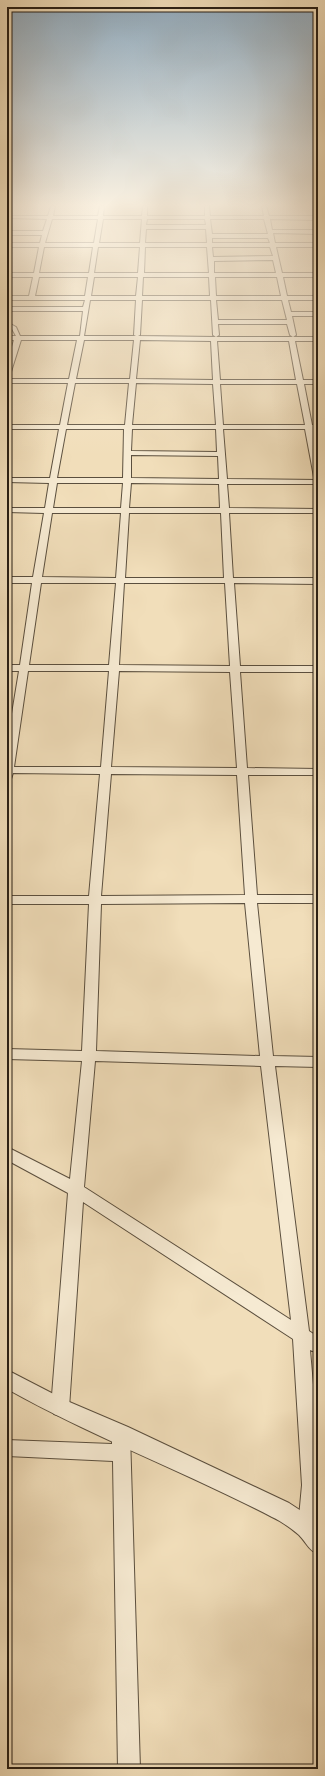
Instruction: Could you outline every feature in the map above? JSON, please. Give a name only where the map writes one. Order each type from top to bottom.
[{"type":"street","points":[[32,298],[34,289]]},
{"type":"street","points":[[89,289],[81,337],[62,427],[7,772],[318,772]]},
{"type":"street","points":[[60,1408],[76,1190],[89,1057],[95,900],[128,481],[128,428],[141,289]]},
{"type":"street","points":[[213,289],[219,428],[252,899],[267,1061],[301,1334],[314,1487],[313,1535]]},
{"type":"street","points":[[282,289],[293,337],[308,428],[318,477]]},
{"type":"street","points":[[7,298],[318,298]]},
{"type":"street","points":[[7,309],[85,309]]},
{"type":"street","points":[[288,314],[318,314]]},
{"type":"street","points":[[215,322],[290,322]]},
{"type":"street","points":[[7,324],[14,328],[18,337],[7,375]]},
{"type":"street","points":[[7,335],[18,337]]},
{"type":"street","points":[[7,338],[293,337],[318,335]]},
{"type":"street","points":[[293,337],[318,339]]},
{"type":"street","points":[[7,381],[318,382]]},
{"type":"street","points":[[7,427],[318,428]]},
{"type":"street","points":[[128,453],[221,454]]},
{"type":"street","points":[[7,480],[318,482]]},
{"type":"street","points":[[7,510],[318,511]]},
{"type":"street","points":[[7,580],[318,581]]},
{"type":"street","points":[[7,668],[318,669]]},
{"type":"street","points":[[7,900],[318,899]]},
{"type":"street","points":[[7,1054],[318,1062]]},
{"type":"street","points":[[7,1153],[76,1190],[204,1274],[318,1346]]},
{"type":"street","points":[[7,1379],[121,1444],[281,1510],[313,1535]]},
{"type":"street","points":[[7,1448],[121,1444]]},
{"type":"street","points":[[121,1444],[128,1769]]}]
